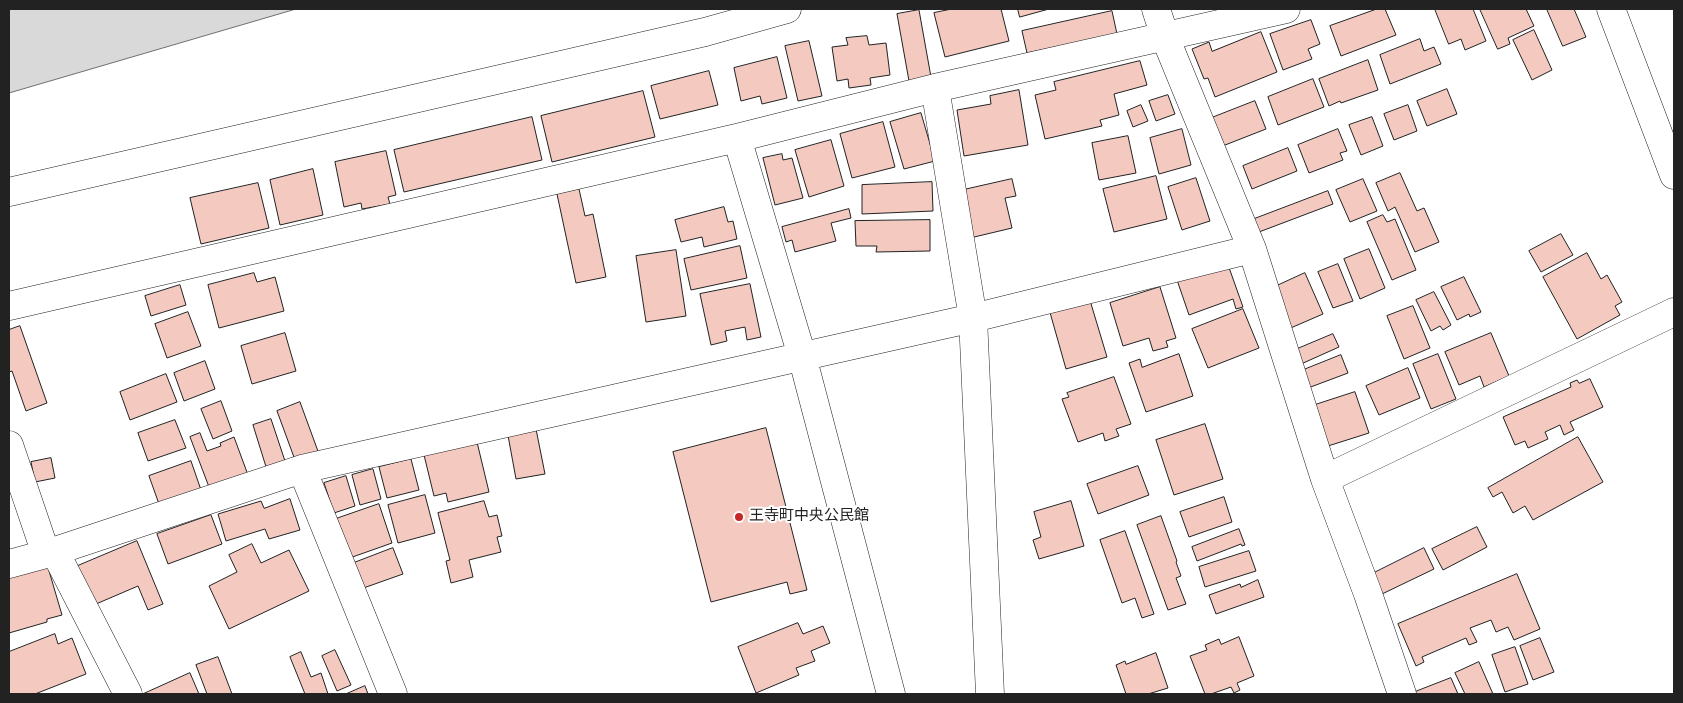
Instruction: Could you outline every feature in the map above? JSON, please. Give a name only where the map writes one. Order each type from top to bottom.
[{"type":"street","points":[[9,192],[705,32],[787,9]]},
{"type":"street","points":[[1156,9],[1165,37],[1252,249],[1325,479],[1368,594],[1402,694]]},
{"type":"street","points":[[9,306],[737,138],[935,88],[1286,9]]},
{"type":"street","points":[[1611,9],[1674,175]]},
{"type":"street","points":[[935,88],[973,318],[990,694]]},
{"type":"street","points":[[737,138],[802,356],[891,694]]},
{"type":"street","points":[[9,564],[302,469],[973,318],[1252,249]]},
{"type":"street","points":[[1325,479],[1674,312]]},
{"type":"street","points":[[9,445],[50,552],[128,694]]},
{"type":"street","points":[[302,469],[393,694]]},
{"type":"shaded area","points":[[9,9],[296,9],[9,93]]},
{"type":"building","points":[[952,9],[1001,9],[1009,41],[945,57],[934,13]]},
{"type":"building","points":[[1018,9],[1049,9],[1020,17]]},
{"type":"building","points":[[1377,9],[1385,9],[1396,35],[1341,56],[1330,26]]},
{"type":"building","points":[[1435,9],[1473,9],[1486,41],[1465,50],[1461,39],[1449,44]]},
{"type":"building","points":[[1480,9],[1526,9],[1534,26],[1508,38],[1510,44],[1498,49]]},
{"type":"building","points":[[1547,9],[1574,9],[1586,37],[1563,46]]},
{"type":"building","points":[[919,10],[931,77],[909,81],[897,14]]},
{"type":"building","points":[[1112,11],[1117,34],[1027,53],[1022,31]]},
{"type":"building","points":[[1311,20],[1320,44],[1308,49],[1312,59],[1283,70],[1270,34]]},
{"type":"building","points":[[1534,30],[1552,70],[1532,80],[1513,40]]},
{"type":"building","points":[[1261,32],[1277,72],[1215,97],[1208,78],[1204,79],[1192,49],[1209,42],[1212,51]]},
{"type":"building","points":[[867,36],[869,45],[886,43],[890,75],[870,78],[871,85],[849,88],[848,79],[837,81],[832,47],[848,45],[846,38]]},
{"type":"building","points":[[1420,39],[1424,51],[1434,47],[1441,64],[1390,84],[1380,55]]},
{"type":"building","points":[[809,41],[822,96],[798,101],[785,46]]},
{"type":"building","points":[[777,57],[787,98],[762,104],[760,96],[741,101],[734,68]]},
{"type":"building","points":[[1368,60],[1378,90],[1329,106],[1319,79]]},
{"type":"building","points":[[1140,61],[1147,85],[1114,94],[1119,115],[1100,120],[1102,126],[1045,139],[1035,95],[1056,90],[1054,82]]},
{"type":"building","points":[[709,71],[718,105],[660,119],[651,86]]},
{"type":"building","points":[[1313,79],[1324,107],[1278,125],[1268,97]]},
{"type":"building","points":[[1447,89],[1457,114],[1427,126],[1417,101]]},
{"type":"building","points":[[1019,90],[1028,145],[964,156],[957,110],[991,104],[990,96]]},
{"type":"building","points":[[643,91],[655,137],[552,162],[541,116]]},
{"type":"building","points":[[1168,95],[1175,114],[1156,121],[1149,101]]},
{"type":"building","points":[[1255,101],[1266,129],[1220,147],[1209,119]]},
{"type":"building","points":[[1141,105],[1148,121],[1133,127],[1127,111]]},
{"type":"building","points":[[1408,105],[1417,131],[1394,140],[1384,114]]},
{"type":"building","points":[[921,113],[935,161],[904,169],[890,122]]},
{"type":"building","points":[[532,117],[542,160],[404,192],[394,150]]},
{"type":"building","points":[[1372,117],[1383,146],[1361,155],[1349,125]]},
{"type":"building","points":[[883,122],[895,167],[852,178],[840,134]]},
{"type":"building","points":[[1182,129],[1191,165],[1159,174],[1150,138]]},
{"type":"building","points":[[1338,129],[1347,151],[1340,153],[1343,160],[1309,173],[1298,145]]},
{"type":"building","points":[[1128,136],[1136,173],[1099,180],[1092,143]]},
{"type":"building","points":[[831,140],[844,186],[809,197],[795,150]]},
{"type":"building","points":[[1288,148],[1297,171],[1252,189],[1243,166]]},
{"type":"building","points":[[386,151],[396,195],[388,197],[390,204],[362,209],[361,203],[344,207],[335,162]]},
{"type":"building","points":[[782,154],[783,160],[792,158],[803,198],[775,205],[763,158]]},
{"type":"building","points":[[313,169],[323,215],[280,225],[270,180]]},
{"type":"building","points":[[1400,173],[1417,211],[1424,208],[1439,242],[1415,252],[1395,207],[1388,211],[1376,183]]},
{"type":"building","points":[[1156,176],[1167,219],[1114,232],[1103,189]]},
{"type":"building","points":[[1196,178],[1210,221],[1182,230],[1168,187]]},
{"type":"building","points":[[1012,179],[1016,196],[1005,198],[1012,228],[970,238],[959,191]]},
{"type":"building","points":[[1363,179],[1377,211],[1350,222],[1336,190]]},
{"type":"building","points":[[932,182],[933,211],[862,214],[862,185]]},
{"type":"building","points":[[258,183],[269,228],[201,244],[190,198]]},
{"type":"building","points":[[579,189],[585,216],[593,214],[606,277],[576,283],[557,194]]},
{"type":"building","points":[[1328,191],[1333,204],[1251,235],[1249,221]]},
{"type":"building","points":[[724,207],[728,222],[733,221],[737,239],[704,247],[702,237],[681,242],[675,220]]},
{"type":"building","points":[[849,209],[851,218],[831,223],[836,241],[795,252],[792,240],[786,242],[782,227]]},
{"type":"building","points":[[1383,215],[1387,222],[1395,219],[1416,270],[1392,280],[1367,222]]},
{"type":"building","points":[[930,220],[930,251],[876,252],[877,246],[856,246],[855,221]]},
{"type":"building","points":[[1561,234],[1573,255],[1541,272],[1529,251]]},
{"type":"building","points":[[740,246],[747,278],[691,290],[684,259]]},
{"type":"building","points":[[1369,249],[1385,288],[1360,299],[1344,259]]},
{"type":"building","points":[[676,250],[686,316],[646,322],[636,256]]},
{"type":"building","points":[[1587,253],[1601,279],[1607,275],[1622,302],[1615,306],[1620,315],[1577,339],[1543,277]]},
{"type":"building","points":[[1226,259],[1243,307],[1236,309],[1233,299],[1189,315],[1176,277]]},
{"type":"building","points":[[1338,264],[1353,301],[1333,308],[1318,272]]},
{"type":"building","points":[[254,273],[257,282],[275,277],[284,311],[219,328],[208,285]]},
{"type":"building","points":[[1305,273],[1323,314],[1286,330],[1268,290]]},
{"type":"building","points":[[1464,277],[1481,312],[1470,317],[1469,314],[1457,320],[1441,287]]},
{"type":"building","points":[[750,284],[761,337],[747,340],[745,327],[725,331],[727,341],[711,345],[700,294]]},
{"type":"building","points":[[180,285],[186,305],[151,316],[145,296]]},
{"type":"building","points":[[1160,287],[1176,338],[1166,341],[1168,347],[1153,351],[1149,338],[1123,346],[1110,303]]},
{"type":"building","points":[[1434,292],[1451,325],[1443,330],[1440,326],[1431,331],[1416,300]]},
{"type":"building","points":[[1089,297],[1107,357],[1066,369],[1049,309]]},
{"type":"building","points":[[1413,306],[1430,348],[1404,359],[1387,316]]},
{"type":"building","points":[[1243,309],[1259,348],[1208,368],[1192,329]]},
{"type":"building","points":[[188,312],[201,346],[167,358],[155,324]]},
{"type":"building","points":[[20,326],[47,403],[26,411],[12,371],[9,372],[9,330]]},
{"type":"building","points":[[285,333],[296,371],[252,384],[241,346]]},
{"type":"building","points":[[1491,333],[1509,376],[1484,387],[1480,376],[1459,385],[1445,352]]},
{"type":"building","points":[[1333,334],[1339,347],[1301,364],[1295,350]]},
{"type":"building","points":[[1179,354],[1193,396],[1146,412],[1129,363],[1140,359],[1142,367]]},
{"type":"building","points":[[1438,354],[1456,399],[1431,409],[1413,364]]},
{"type":"building","points":[[1341,355],[1348,373],[1308,388],[1301,371]]},
{"type":"building","points":[[205,361],[215,389],[184,401],[174,373]]},
{"type":"building","points":[[1408,368],[1420,398],[1379,415],[1366,386]]},
{"type":"building","points":[[166,374],[177,402],[130,420],[120,392]]},
{"type":"building","points":[[1114,377],[1131,424],[1116,429],[1119,436],[1105,441],[1103,433],[1078,442],[1062,399],[1069,397],[1067,393]]},
{"type":"building","points":[[1590,379],[1603,407],[1570,422],[1574,430],[1564,435],[1560,425],[1545,432],[1548,439],[1528,448],[1525,441],[1515,445],[1503,417],[1571,387],[1570,383],[1577,380],[1579,383]]},
{"type":"building","points":[[1355,392],[1369,433],[1328,446],[1315,405]]},
{"type":"building","points":[[221,401],[232,431],[213,439],[201,409]]},
{"type":"building","points":[[300,402],[319,454],[295,460],[277,411]]},
{"type":"building","points":[[271,419],[286,464],[267,470],[253,425]]},
{"type":"building","points":[[175,420],[186,448],[148,461],[138,433]]},
{"type":"building","points":[[535,424],[545,474],[516,479],[507,430]]},
{"type":"building","points":[[1205,424],[1223,479],[1174,495],[1156,440]]},
{"type":"building","name":"王寺町中央公民館","points":[[766,428],[807,590],[790,594],[787,582],[711,602],[673,452]]},
{"type":"building","points":[[200,433],[207,451],[221,446],[220,443],[234,437],[248,475],[209,487],[190,437]]},
{"type":"building","points":[[1578,437],[1603,482],[1533,520],[1525,506],[1513,513],[1502,492],[1493,497],[1488,488]]},
{"type":"building","points":[[477,442],[489,492],[448,502],[446,493],[434,496],[424,455]]},
{"type":"building","points":[[51,458],[55,478],[35,482],[31,462]]},
{"type":"building","points":[[411,459],[419,490],[387,498],[379,467]]},
{"type":"building","points":[[191,461],[201,490],[159,504],[149,476]]},
{"type":"building","points":[[1138,466],[1149,495],[1098,514],[1087,484]]},
{"type":"building","points":[[373,469],[381,499],[360,505],[352,475]]},
{"type":"building","points":[[346,476],[355,506],[334,513],[324,483]]},
{"type":"building","points":[[425,495],[435,533],[398,543],[388,505]]},
{"type":"building","points":[[1224,497],[1232,522],[1189,537],[1180,512]]},
{"type":"building","points":[[290,499],[300,530],[269,539],[265,529],[226,541],[218,514],[261,501],[264,508]]},
{"type":"building","points":[[484,501],[489,517],[497,515],[502,536],[497,537],[501,552],[469,560],[473,577],[451,583],[446,561],[450,560],[438,513]]},
{"type":"building","points":[[1071,501],[1084,546],[1039,559],[1033,540],[1041,537],[1034,512]]},
{"type":"building","points":[[379,504],[392,543],[344,560],[330,521]]},
{"type":"building","points":[[211,515],[222,544],[168,564],[157,534]]},
{"type":"building","points":[[1161,516],[1177,561],[1181,576],[1176,578],[1186,604],[1168,610],[1137,525]]},
{"type":"building","points":[[1477,527],[1487,547],[1443,570],[1432,549]]},
{"type":"building","points":[[1239,529],[1245,545],[1242,546],[1241,544],[1197,561],[1192,547]]},
{"type":"building","points":[[1125,531],[1154,614],[1142,618],[1135,598],[1122,603],[1100,540]]},
{"type":"building","points":[[137,541],[163,604],[148,610],[138,586],[89,607],[73,568]]},
{"type":"building","points":[[252,544],[261,563],[289,550],[309,591],[229,629],[209,586],[237,572],[229,555]]},
{"type":"building","points":[[393,548],[403,574],[355,591],[346,566]]},
{"type":"building","points":[[1424,548],[1434,569],[1382,594],[1372,574]]},
{"type":"building","points":[[1249,551],[1256,571],[1205,587],[1199,567]]},
{"type":"building","points":[[47,564],[62,615],[47,619],[47,622],[9,633],[9,575]]},
{"type":"building","points":[[1517,574],[1540,629],[1514,640],[1508,627],[1496,632],[1491,620],[1470,628],[1477,642],[1469,645],[1466,638],[1422,657],[1424,662],[1416,666],[1398,624]]},
{"type":"building","points":[[1258,580],[1264,597],[1216,614],[1209,595],[1240,584],[1241,587]]},
{"type":"building","points":[[798,623],[803,634],[823,626],[830,643],[811,651],[815,661],[796,668],[799,675],[756,693],[738,647]]},
{"type":"building","points":[[55,634],[58,644],[72,638],[86,674],[35,694],[9,694],[9,652]]},
{"type":"building","points":[[1239,637],[1254,676],[1237,683],[1240,690],[1234,693],[1231,687],[1211,694],[1205,694],[1190,656],[1207,650],[1205,645],[1219,639],[1221,644]]},
{"type":"building","points":[[1540,638],[1554,672],[1533,680],[1520,646]]},
{"type":"building","points":[[1515,647],[1528,684],[1505,692],[1492,655]]},
{"type":"building","points":[[335,650],[351,685],[337,691],[322,656]]},
{"type":"building","points":[[301,652],[311,677],[321,673],[328,694],[305,694],[290,657]]},
{"type":"building","points":[[1156,653],[1168,688],[1148,694],[1126,694],[1116,665],[1125,661],[1126,664]]},
{"type":"building","points":[[218,657],[232,694],[207,694],[196,665]]},
{"type":"building","points":[[1479,662],[1493,694],[1465,694],[1455,673]]},
{"type":"building","points":[[190,673],[199,694],[143,694]]},
{"type":"building","points":[[1451,678],[1458,694],[1416,694],[1415,692]]},
{"type":"building","points":[[365,686],[368,694],[346,694]]},
{"type":"place","name":"王寺町中央公民館","points":[[739,517]]}]
